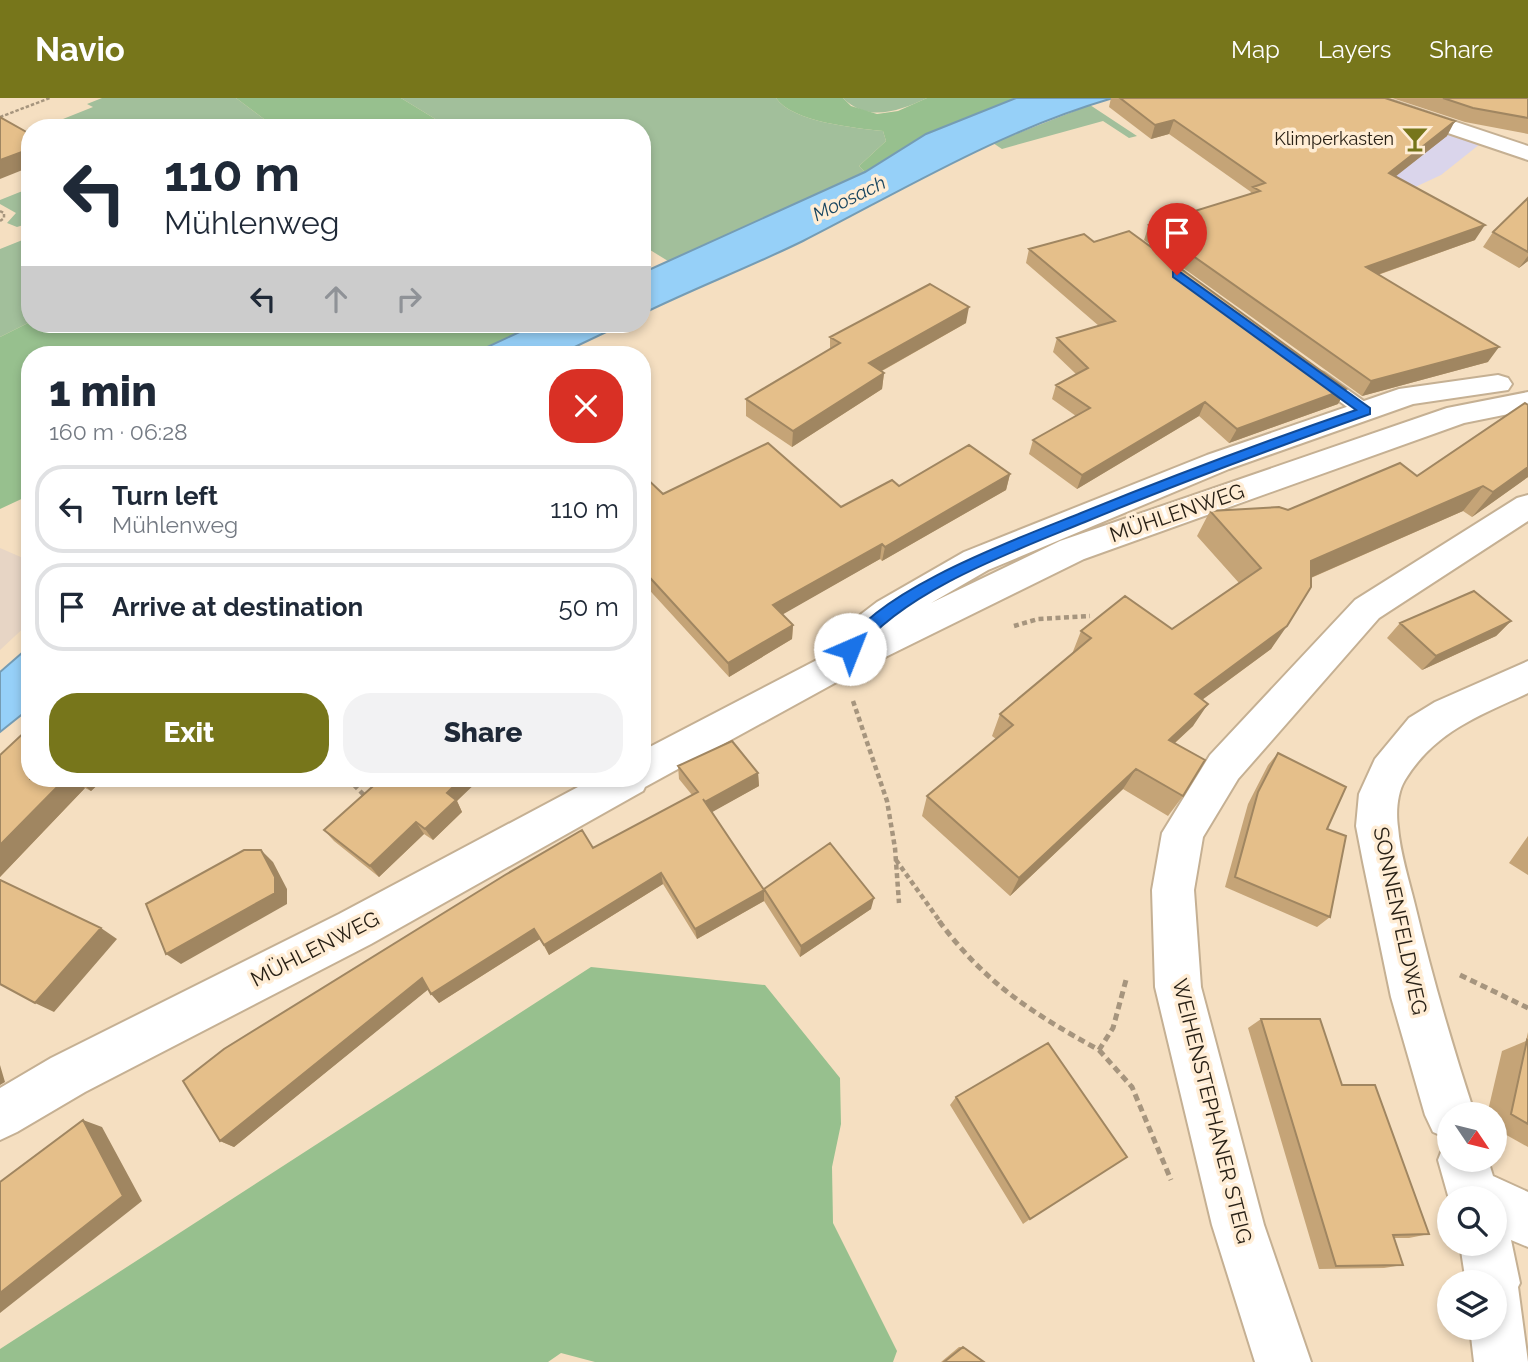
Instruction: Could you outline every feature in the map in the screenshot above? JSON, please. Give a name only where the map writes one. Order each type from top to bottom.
[{"type":"street","points":[[1363,98],[1528,153]]},
{"type":"street","name":"MÜHLENWEG","points":[[840,663],[861,635],[889,611],[976,561],[1218,462],[1409,396],[1528,380]]},
{"type":"street","name":"MÜHLENWEG","points":[[651,766],[840,663],[1072,550],[1458,415],[1528,401]]},
{"type":"street","name":"WEIHENSTEPHANER STEIG","points":[[1283,1362],[1238,1225],[1178,987],[1173,890],[1183,833],[1224,767],[1367,609],[1528,506]]},
{"type":"street","name":"SONNENFELDWEG","points":[[1446,1102],[1414,997],[1403,947],[1377,826],[1379,794],[1389,771],[1423,729],[1448,713],[1528,676]]},
{"type":"street","name":"MÜHLENWEG","points":[[0,1115],[68,1075],[355,929],[614,787]]},
{"type":"street","points":[[1507,1208],[1528,1222]]},
{"type":"street","points":[[1499,1340],[1502,1362]]},
{"type":"lane","points":[[1299,363],[1365,411]]},
{"type":"path","points":[[0,117],[50,98]]},
{"type":"path","points":[[0,211],[4,218],[0,221]]},
{"type":"path","points":[[1012,627],[1038,619],[1090,616]]},
{"type":"path","points":[[840,663],[887,801],[899,903]]},
{"type":"path","points":[[357,787],[366,797]]},
{"type":"path","points":[[895,859],[961,947],[988,978],[1023,1007],[1099,1050],[1112,1028],[1127,977]]},
{"type":"path","points":[[1403,947],[1528,1008]]},
{"type":"shaded area","points":[[1411,120],[1480,144],[1441,175],[1411,189],[1356,161]]},
{"type":"shaded area","points":[[0,548],[21,557],[21,630],[0,650]]},
{"type":"green space","points":[[102,98],[236,98],[264,119],[63,119],[93,107],[87,104]]},
{"type":"green space","points":[[236,98],[401,98],[435,119],[264,119]]},
{"type":"green space","points":[[401,98],[776,98],[784,106],[810,118],[841,126],[883,131],[886,141],[859,166],[865,172],[668,261],[651,251],[651,119],[435,119]]},
{"type":"green space","points":[[776,98],[843,98],[851,106],[877,114],[898,111],[927,98],[1019,98],[926,134],[865,172],[859,166],[886,141],[883,131],[841,126],[810,118],[784,106]]},
{"type":"green space","points":[[843,98],[927,98],[895,110],[873,112],[853,106]]},
{"type":"green space","points":[[1090,105],[1137,136],[1129,138],[1103,121],[1002,149],[993,143]]},
{"type":"green space","points":[[21,192],[21,226],[7,223],[16,213],[0,204],[0,200]]},
{"type":"green space","points":[[21,241],[21,326],[0,337],[0,249]]},
{"type":"green space","points":[[21,326],[21,333],[518,333],[489,346],[21,346],[21,499],[0,509],[0,337]]},
{"type":"green space","points":[[591,967],[765,985],[840,1078],[841,1124],[832,1167],[833,1223],[897,1351],[893,1362],[595,1362],[561,1353],[548,1362],[0,1362],[0,1349]]},
{"type":"water","name":"Moosach","points":[[1016,98],[1113,98],[1072,111],[993,144],[803,241],[651,310],[651,269],[865,172],[926,134]]},
{"type":"water","points":[[518,333],[604,333],[577,346],[489,346]]},
{"type":"water","points":[[21,654],[21,715],[0,732],[0,672]]},
{"type":"building","points":[[1120,98],[1385,98],[1455,121],[1389,173],[1485,225],[1366,267],[1499,347],[1371,381],[1149,225],[1260,191],[1253,187],[1265,183],[1174,120],[1155,125]]},
{"type":"building","points":[[1443,98],[1528,98],[1528,118],[1473,108]]},
{"type":"building","points":[[0,117],[21,129],[21,152],[0,160]]},
{"type":"building","points":[[1528,198],[1528,252],[1493,232]]},
{"type":"building","points":[[1129,231],[1346,389],[1237,429],[1205,402],[1082,475],[1033,440],[1090,408],[1056,385],[1088,368],[1057,338],[1115,321],[1029,249],[1084,234],[1094,242]]},
{"type":"building","points":[[930,284],[969,307],[869,363],[884,373],[793,431],[746,399],[840,343],[830,337]]},
{"type":"building","points":[[1525,403],[1528,405],[1528,467],[1493,492],[1483,486],[1311,561],[1311,587],[1287,626],[1195,694],[1208,704],[1169,740],[1205,760],[1183,796],[1136,769],[1019,878],[927,796],[1013,725],[1000,714],[1091,638],[1081,631],[1125,596],[1172,629],[1261,568],[1210,511],[1279,507],[1288,510],[1400,463],[1417,476]]},
{"type":"building","points":[[768,443],[841,507],[892,480],[899,486],[969,445],[1010,474],[885,547],[882,544],[773,605],[793,625],[728,663],[651,579],[651,483],[663,494]]},
{"type":"building","points":[[1474,591],[1511,621],[1436,656],[1400,623]]},
{"type":"building","points":[[21,735],[21,787],[57,787],[0,845],[0,755]]},
{"type":"building","points":[[732,741],[758,773],[705,802],[764,890],[695,929],[661,873],[544,945],[534,929],[431,994],[422,978],[220,1141],[183,1081],[224,1049],[582,830],[593,848],[698,792],[678,766]]},
{"type":"building","points":[[1278,753],[1346,787],[1327,829],[1346,836],[1330,917],[1235,877],[1258,792]]},
{"type":"building","points":[[372,787],[453,787],[447,793],[456,800],[425,829],[416,822],[370,866],[324,830]]},
{"type":"building","points":[[830,843],[874,898],[801,946],[764,889]]},
{"type":"building","points":[[244,850],[261,850],[275,877],[275,893],[166,954],[146,904]]},
{"type":"building","points":[[0,880],[101,928],[35,1003],[0,984]]},
{"type":"building","points":[[1261,1019],[1320,1019],[1342,1085],[1375,1085],[1429,1234],[1393,1235],[1403,1265],[1336,1266]]},
{"type":"building","points":[[1528,1041],[1528,1124],[1511,1114]]},
{"type":"building","points":[[1048,1043],[1127,1157],[1030,1219],[956,1097]]},
{"type":"building","points":[[83,1120],[123,1196],[0,1293],[0,1182]]},
{"type":"building","points":[[963,1347],[984,1362],[944,1362]]},
{"type":"place","name":"Klimperkasten","points":[[1415,139]]},
{"type":"route","points":[[850,649],[861,635],[889,611],[976,561],[1218,462],[1365,411],[1177,275]]}]
